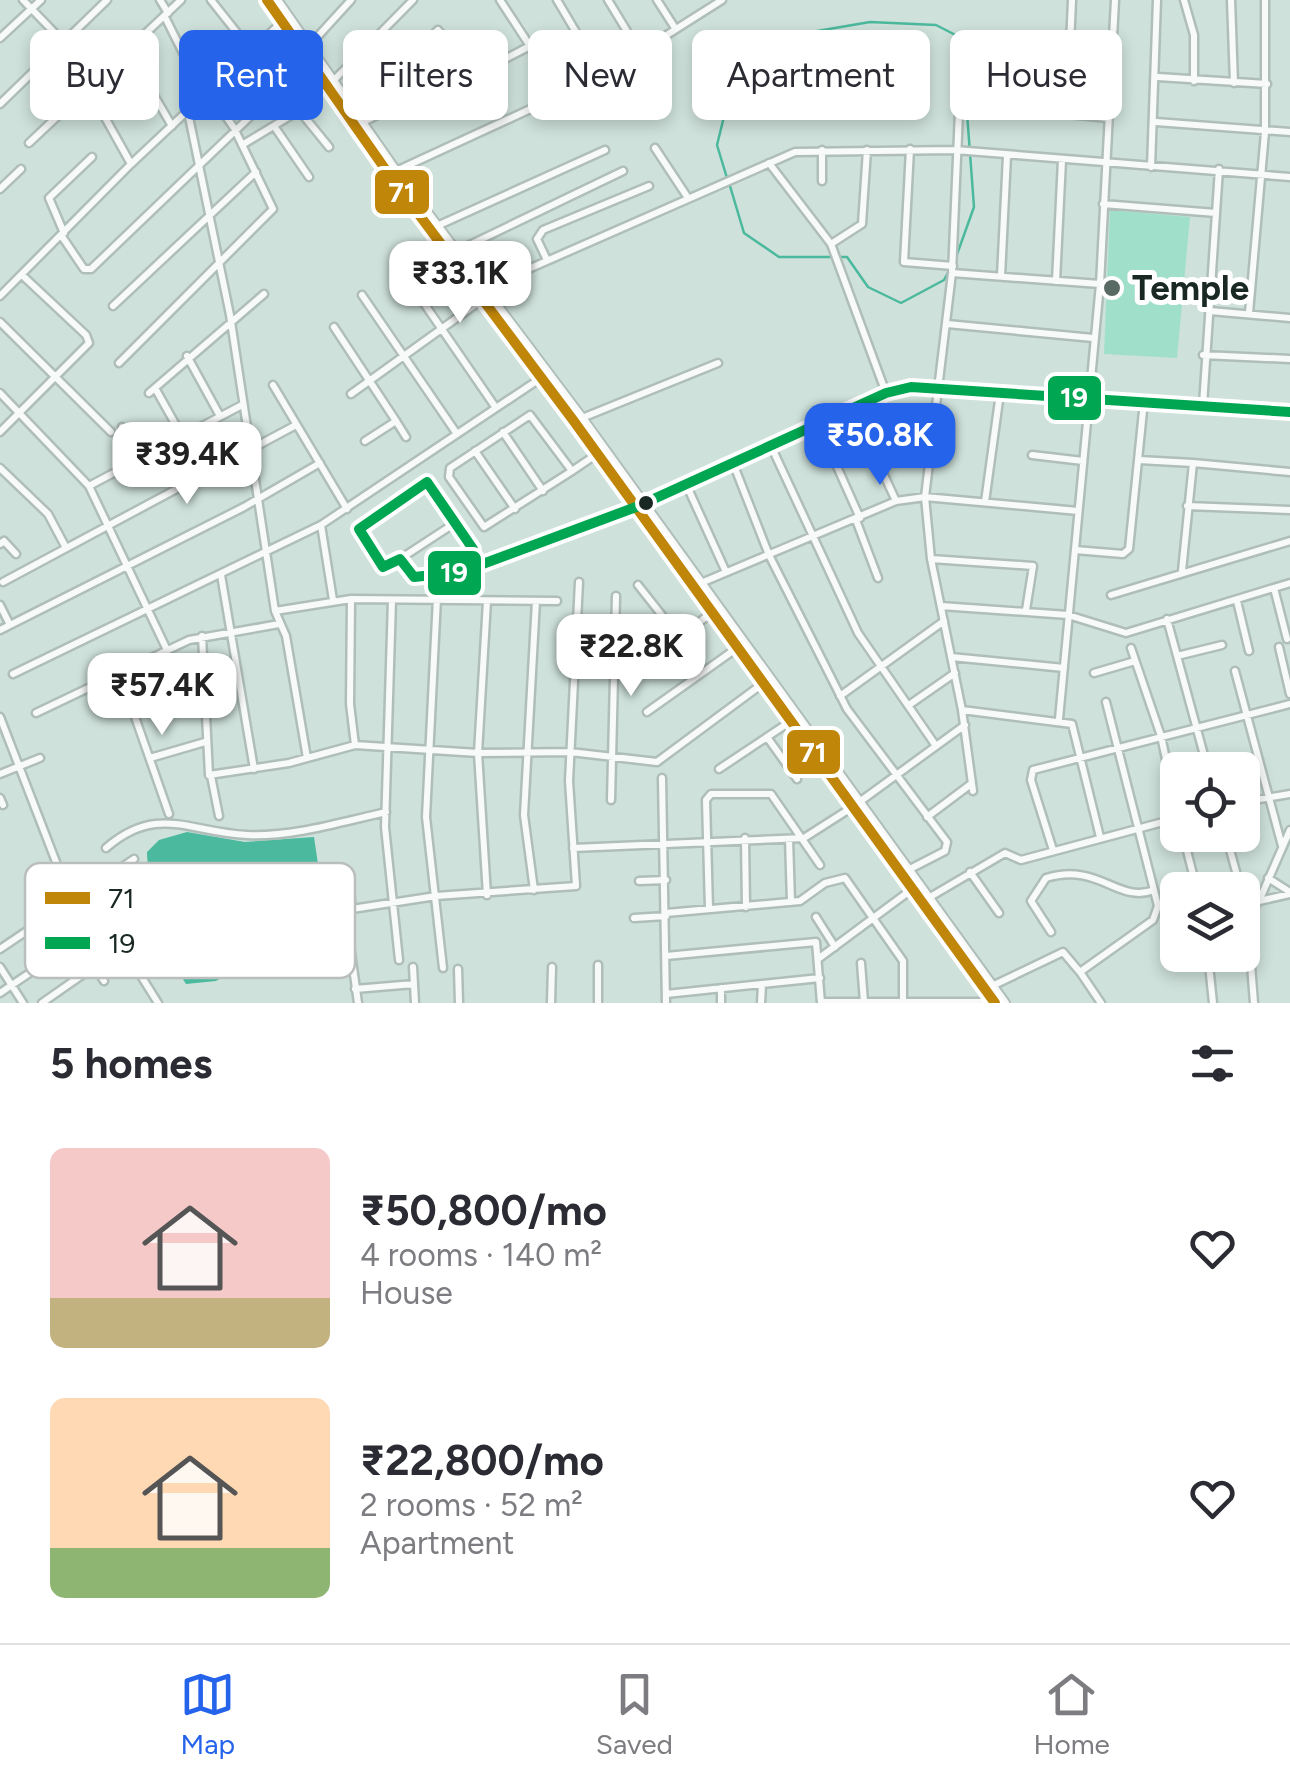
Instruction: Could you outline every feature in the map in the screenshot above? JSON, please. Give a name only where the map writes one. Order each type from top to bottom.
[{"type":"street","points":[[22,0],[52,30]]},
{"type":"street","points":[[0,38],[41,0]]},
{"type":"street","points":[[78,30],[107,0]]},
{"type":"street","points":[[160,0],[179,43]]},
{"type":"street","points":[[151,30],[181,0]]},
{"type":"street","points":[[211,0],[235,30]]},
{"type":"street","points":[[267,0],[292,30]]},
{"type":"street","points":[[323,30],[351,0]]},
{"type":"street","points":[[323,89],[413,0]]},
{"type":"street","points":[[500,0],[530,46],[508,57]]},
{"type":"street","points":[[558,0],[575,30]]},
{"type":"street","points":[[608,0],[626,30]]},
{"type":"street","points":[[657,0],[675,28]]},
{"type":"street","points":[[672,30],[712,2],[722,0]]},
{"type":"street","points":[[1071,30],[1072,0]]},
{"type":"street","points":[[1113,30],[1115,0]]},
{"type":"street","points":[[1152,167],[1158,0]]},
{"type":"street","points":[[1184,0],[1194,35],[1194,81]]},
{"type":"street","points":[[1232,0],[1234,83]]},
{"type":"street","points":[[1249,314],[1258,174],[1265,132],[1265,0]]},
{"type":"street","points":[[282,2],[285,20]]},
{"type":"street","points":[[275,30],[285,20]]},
{"type":"street","points":[[438,30],[469,66],[467,72],[382,113],[369,97],[438,30]]},
{"type":"street","points":[[323,73],[343,100]]},
{"type":"street","points":[[0,104],[30,76]]},
{"type":"street","points":[[1158,77],[1267,84]]},
{"type":"street","points":[[159,104],[172,126]]},
{"type":"street","points":[[396,171],[528,110]]},
{"type":"street","points":[[28,143],[53,120]]},
{"type":"street","points":[[106,120],[131,164]]},
{"type":"street","points":[[0,296],[179,120]]},
{"type":"street","points":[[190,120],[202,161],[230,319],[278,624],[286,636],[307,758]]},
{"type":"street","points":[[120,363],[273,209],[228,120]]},
{"type":"street","points":[[92,157],[50,198],[62,234],[84,269],[90,270],[244,120]]},
{"type":"street","points":[[242,145],[284,120]]},
{"type":"street","points":[[308,120],[329,147]]},
{"type":"street","points":[[358,120],[597,454],[701,582],[911,890],[1005,1003]]},
{"type":"street","points":[[358,120],[485,295],[582,418],[736,648],[767,681],[791,721],[906,871],[995,1002]]},
{"type":"street","points":[[927,818],[973,787],[965,725],[931,559],[925,497],[952,270],[958,120]]},
{"type":"street","points":[[1059,718],[1100,284],[1108,120]]},
{"type":"street","points":[[1156,122],[1290,132]]},
{"type":"street","points":[[274,126],[309,178]]},
{"type":"street","points":[[654,148],[688,198]]},
{"type":"street","points":[[910,149],[904,262],[1001,276],[1100,284]]},
{"type":"street","points":[[436,226],[605,150]]},
{"type":"street","points":[[822,150],[822,180]]},
{"type":"street","points":[[831,244],[862,224],[867,150]]},
{"type":"street","points":[[351,394],[485,295],[547,260],[796,152],[955,150],[1290,176]]},
{"type":"street","points":[[1001,276],[1008,156]]},
{"type":"street","points":[[1056,280],[1062,160]]},
{"type":"street","points":[[769,164],[831,244],[886,393]]},
{"type":"street","points":[[0,188],[21,169]]},
{"type":"street","points":[[1203,405],[1203,355],[1210,311],[1219,170]]},
{"type":"street","points":[[456,252],[623,171]]},
{"type":"street","points":[[113,306],[256,172]]},
{"type":"street","points":[[547,260],[537,239],[543,230],[649,186]]},
{"type":"street","points":[[1103,204],[1216,214]]},
{"type":"street","points":[[397,264],[496,408]]},
{"type":"street","points":[[0,432],[88,340],[22,275]]},
{"type":"street","points":[[182,436],[152,391],[187,356],[264,294]]},
{"type":"street","points":[[362,295],[456,434]]},
{"type":"street","points":[[1210,311],[1290,318]]},
{"type":"street","points":[[0,322],[111,432]]},
{"type":"street","points":[[946,324],[1093,338]]},
{"type":"street","points":[[334,327],[406,437]]},
{"type":"street","points":[[1203,355],[1290,360]]},
{"type":"street","points":[[187,356],[220,416]]},
{"type":"street","points":[[582,418],[718,362]]},
{"type":"street","points":[[12,674],[320,525],[541,378]]},
{"type":"street","points":[[273,384],[347,508]]},
{"type":"street","points":[[400,558],[414,577],[450,576],[639,505],[886,393],[938,388],[1290,412]]},
{"type":"street","points":[[0,392],[89,486],[167,650]]},
{"type":"street","points":[[985,502],[1000,394]]},
{"type":"street","points":[[1075,550],[1123,554],[1129,549],[1144,401]]},
{"type":"street","points":[[89,486],[242,405]]},
{"type":"street","points":[[853,408],[896,500]]},
{"type":"street","points":[[572,472],[530,416],[449,472],[481,524],[488,526],[516,509],[572,472],[597,454]]},
{"type":"street","points":[[365,441],[396,421]]},
{"type":"street","points":[[818,424],[878,578]]},
{"type":"street","points":[[3,582],[296,425]]},
{"type":"street","points":[[122,427],[141,458]]},
{"type":"street","points":[[502,432],[543,491]]},
{"type":"street","points":[[771,446],[858,633],[936,746]]},
{"type":"street","points":[[475,451],[516,509]]},
{"type":"street","points":[[1032,456],[1083,461]]},
{"type":"street","points":[[1138,460],[1290,472]]},
{"type":"street","points":[[0,630],[260,500],[320,463]]},
{"type":"street","points":[[733,463],[769,555],[840,696],[947,848],[906,871]]},
{"type":"street","points":[[1182,571],[1193,463]]},
{"type":"street","points":[[0,468],[48,514],[65,546]]},
{"type":"street","points":[[455,523],[383,567],[360,532],[361,524],[426,482],[455,523],[473,550]]},
{"type":"street","points":[[686,484],[726,572]]},
{"type":"street","points":[[701,582],[896,500],[925,497],[1078,512]]},
{"type":"street","points":[[1187,506],[1290,510]]},
{"type":"street","points":[[320,525],[332,600]]},
{"type":"street","points":[[1,541],[16,554]]},
{"type":"street","points":[[1111,595],[1290,541]]},
{"type":"street","points":[[931,559],[1033,566],[1026,610]]},
{"type":"street","points":[[221,574],[254,769]]},
{"type":"street","points":[[355,909],[436,896],[576,886],[570,752],[580,582]]},
{"type":"street","points":[[941,606],[1068,615],[1126,633],[1290,583]]},
{"type":"street","points":[[638,585],[679,637]]},
{"type":"street","points":[[1274,588],[1287,639]]},
{"type":"street","points":[[611,800],[616,596]]},
{"type":"street","points":[[437,598],[426,817],[443,968]]},
{"type":"street","points":[[276,612],[350,599],[557,601]]},
{"type":"street","points":[[350,599],[354,745]]},
{"type":"street","points":[[392,600],[386,812],[399,960]]},
{"type":"street","points":[[486,895],[478,753],[487,601]]},
{"type":"street","points":[[534,890],[524,815],[536,601]]},
{"type":"street","points":[[1237,601],[1249,651]]},
{"type":"street","points":[[0,605],[10,625]]},
{"type":"street","points":[[575,663],[639,666],[712,612]]},
{"type":"street","points":[[1167,620],[1203,752]]},
{"type":"street","points":[[840,696],[944,621]]},
{"type":"street","points":[[36,714],[202,636],[278,624]]},
{"type":"street","points":[[202,636],[205,742],[219,816]]},
{"type":"street","points":[[1177,656],[1222,645]]},
{"type":"street","points":[[647,712],[736,648]]},
{"type":"street","points":[[1131,648],[1164,752]]},
{"type":"street","points":[[1279,648],[1290,694]]},
{"type":"street","points":[[952,656],[1064,668]]},
{"type":"street","points":[[1094,673],[1136,661]]},
{"type":"street","points":[[1235,671],[1282,846]]},
{"type":"street","points":[[909,706],[955,673]]},
{"type":"street","points":[[120,674],[169,814]]},
{"type":"street","points":[[211,776],[354,745],[478,753],[570,752],[657,762],[767,681]]},
{"type":"street","points":[[134,713],[204,692]]},
{"type":"street","points":[[1080,972],[1152,920],[1158,906],[1106,702]]},
{"type":"street","points":[[1053,850],[1031,775],[1040,767],[1290,704]]},
{"type":"street","points":[[962,710],[1059,718],[1072,724],[1100,837]]},
{"type":"street","points":[[0,718],[59,863]]},
{"type":"street","points":[[720,768],[791,721]]},
{"type":"street","points":[[573,848],[664,840],[804,838],[855,806],[965,725]]},
{"type":"street","points":[[767,738],[797,779]]},
{"type":"street","points":[[150,758],[205,742]]},
{"type":"street","points":[[0,774],[40,758]]},
{"type":"street","points":[[662,778],[666,999],[686,992],[820,978]]},
{"type":"street","points":[[709,909],[708,796],[732,792],[772,794],[820,865]]},
{"type":"street","points":[[1260,798],[1290,794]]},
{"type":"street","points":[[106,848],[126,831],[152,823],[248,835],[304,830],[386,812]]},
{"type":"street","points":[[924,901],[1005,853],[1021,860],[1160,822]]},
{"type":"street","points":[[1260,899],[1290,830]]},
{"type":"street","points":[[744,838],[746,906]]},
{"type":"street","points":[[789,838],[791,902]]},
{"type":"street","points":[[128,863],[134,859]]},
{"type":"street","points":[[970,872],[999,913]]},
{"type":"street","points":[[1051,932],[1031,901],[1039,884],[1051,876],[1091,874],[1133,895],[1154,890]]},
{"type":"street","points":[[634,918],[791,902],[845,878],[903,960],[903,1002]]},
{"type":"street","points":[[1268,878],[1290,893]]},
{"type":"street","points":[[639,881],[666,880]]},
{"type":"street","points":[[818,959],[911,890]]},
{"type":"street","points":[[1260,902],[1290,893]]},
{"type":"street","points":[[816,917],[835,948]]},
{"type":"street","points":[[0,949],[25,932]]},
{"type":"street","points":[[666,956],[812,941],[816,942],[821,1002],[995,1002]]},
{"type":"street","points":[[992,986],[1063,952],[1102,1003]]},
{"type":"street","points":[[861,963],[864,1002]]},
{"type":"street","points":[[598,966],[598,1003]]},
{"type":"street","points":[[412,967],[414,1003]]},
{"type":"street","points":[[0,968],[23,1003]]},
{"type":"street","points":[[551,1003],[552,968]]},
{"type":"street","points":[[458,969],[459,1003]]},
{"type":"street","points":[[1210,972],[1213,1003]]},
{"type":"street","points":[[1252,972],[1254,1003]]},
{"type":"street","points":[[0,993],[25,976]]},
{"type":"street","points":[[42,1003],[54,1000],[81,978]]},
{"type":"street","points":[[143,978],[158,1003]]},
{"type":"street","points":[[354,978],[358,1003]]},
{"type":"street","points":[[355,989],[414,984]]},
{"type":"street","points":[[761,1003],[762,985]]},
{"type":"street","points":[[720,988],[720,1003]]},
{"type":"street","points":[[686,992],[687,1003]]},
{"type":"shaded area","points":[[1110,210],[1190,217],[1177,358],[1104,354]]},
{"type":"shaded area","points":[[187,832],[245,842],[314,837],[318,863],[148,863],[147,852],[159,840]]},
{"type":"shaded area","points":[[183,978],[221,978],[216,981],[186,984]]},
{"type":"waterway","points":[[727,178],[717,145],[734,76],[794,35],[870,22],[936,25],[950,32]]},
{"type":"waterway","points":[[955,260],[974,207],[968,120]]},
{"type":"waterway","points":[[730,186],[744,233],[779,257],[847,257],[868,287],[901,303],[944,280],[949,271]]},
{"type":"transit line","name":"71","points":[[267,0],[390,176],[573,420],[995,1003]]},
{"type":"transit line","name":"19","points":[[473,549],[427,482],[359,529],[383,567],[400,559],[414,577],[461,572],[636,507],[886,393],[911,387],[1290,412]]},
{"type":"place","name":"Temple","points":[[1112,288]]}]
